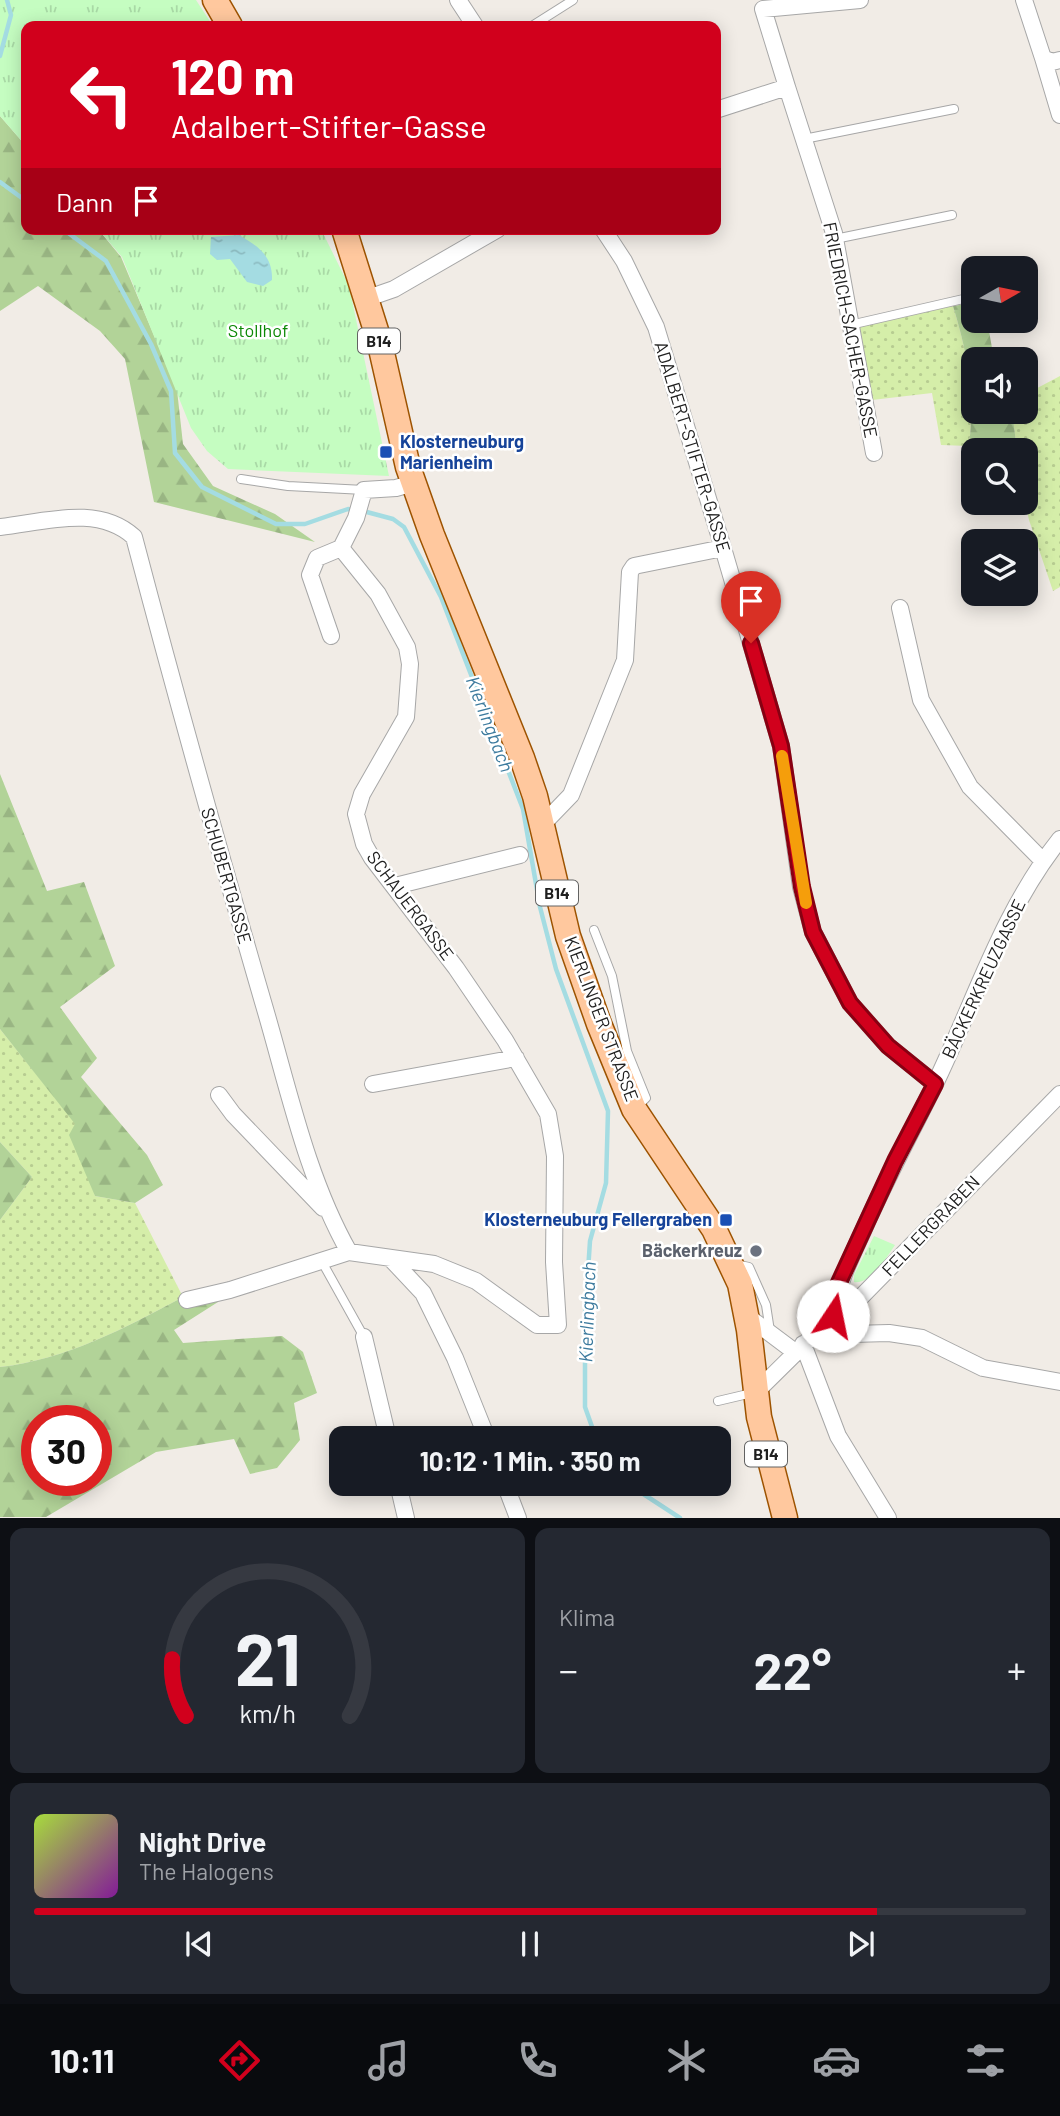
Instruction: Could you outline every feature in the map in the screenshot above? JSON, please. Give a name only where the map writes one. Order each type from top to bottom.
[{"type":"main road","points":[[215,0],[227,21]]},
{"type":"main road","name":"KIERLINGER STRASSE","points":[[346,235],[368,298],[414,483],[522,758],[542,825],[568,936],[619,1075],[634,1109],[714,1229],[740,1284],[747,1316],[764,1443],[785,1517]]},
{"type":"street","points":[[457,0],[472,21]]},
{"type":"street","points":[[760,5],[860,0]]},
{"type":"street","points":[[1024,0],[1060,115]]},
{"type":"street","name":"FRIEDRICH-SACHER-GASSE","points":[[760,5],[835,239],[874,453]]},
{"type":"street","points":[[1043,58],[1052,62],[1060,60]]},
{"type":"street","points":[[721,108],[787,87]]},
{"type":"street","points":[[368,298],[394,289],[488,235]]},
{"type":"street","name":"ADALBERT-STIFTER-GASSE","points":[[607,235],[624,261],[656,327],[723,548],[781,746],[802,887],[813,932],[850,1003],[888,1046],[935,1084]]},
{"type":"street","points":[[331,636],[310,575],[317,558],[341,548],[356,518],[363,496],[414,483]]},
{"type":"street","name":"SCHUBERTGASSE","points":[[0,527],[95,517],[119,524],[134,537],[194,767],[327,1213],[349,1252]]},
{"type":"street","name":"SCHAUERGASSE","points":[[341,548],[378,594],[409,655],[405,717],[362,794],[356,814],[363,844],[456,968],[541,1098],[552,1132],[556,1180],[554,1262],[558,1325],[537,1325],[476,1281],[434,1264],[391,1259]]},
{"type":"street","points":[[542,825],[571,795],[625,660],[629,572],[634,566],[723,548]]},
{"type":"street","points":[[900,608],[921,700],[964,776],[970,786],[1043,860]]},
{"type":"street","name":"BÄCKERKREUZGASSE","points":[[833,1316],[836,1289],[895,1161],[935,1084],[1004,925],[1043,860],[1060,839]]},
{"type":"street","points":[[395,886],[520,855]]},
{"type":"street","points":[[373,1084],[516,1058]]},
{"type":"street","name":"SCHUBERTGASSE","points":[[219,1094],[233,1114],[327,1213]]},
{"type":"street","name":"FELLERGRABEN","points":[[756,1392],[833,1316],[861,1297],[1060,1094]]},
{"type":"street","points":[[187,1300],[230,1290],[349,1252],[391,1259],[423,1293],[456,1358],[482,1426]]},
{"type":"street","points":[[747,1316],[771,1334],[804,1344],[889,1333],[922,1338],[983,1368],[1060,1382]]},
{"type":"street","points":[[365,1337],[385,1426]]},
{"type":"street","points":[[804,1344],[838,1436],[888,1517]]},
{"type":"street","points":[[400,1496],[403,1517]]},
{"type":"street","points":[[510,1496],[518,1517]]},
{"type":"lane","points":[[540,21],[573,0]]},
{"type":"lane","points":[[804,139],[954,108]]},
{"type":"lane","points":[[835,239],[952,215]]},
{"type":"lane","points":[[850,325],[961,300]]},
{"type":"lane","points":[[241,479],[363,496]]},
{"type":"lane","points":[[594,930],[612,976],[627,1051],[646,1098],[634,1109]]},
{"type":"lane","points":[[321,1260],[365,1337]]},
{"type":"lane","points":[[731,1262],[749,1267],[766,1305],[771,1334]]},
{"type":"lane","points":[[718,1401],[756,1392]]},
{"type":"green space","points":[[0,0],[196,0],[210,21],[21,21],[21,140],[0,116]]},
{"type":"green space","points":[[0,116],[21,140],[21,235],[103,235],[121,257],[177,390],[183,444],[213,486],[275,514],[315,542],[154,502],[125,359],[100,331],[38,286],[0,311]]},
{"type":"green space","name":"Stollhof","points":[[103,235],[324,235],[349,286],[389,476],[228,469],[207,451],[191,428],[122,257]]},
{"type":"green space","points":[[961,305],[961,333],[989,333],[992,347],[964,347],[953,306]]},
{"type":"green space","points":[[953,306],[964,347],[961,347],[961,424],[971,424],[970,438],[961,438],[961,446],[941,445],[932,393],[872,400],[858,326]]},
{"type":"green space","points":[[1060,376],[1060,587],[1053,591],[1038,547],[1038,529],[1032,529],[1028,515],[1038,515],[1038,438],[1015,438],[1014,424],[1038,424],[1038,388]]},
{"type":"green space","points":[[971,424],[1014,424],[1015,438],[970,438]]},
{"type":"green space","points":[[0,774],[47,891],[84,882],[115,966],[60,1007],[97,1058],[81,1077],[147,1155],[163,1185],[135,1203],[95,1196],[69,1135],[75,1124],[0,1029]]},
{"type":"green space","points":[[0,1029],[76,1124],[95,1196],[135,1203],[183,1297],[117,1331],[71,1350],[0,1367],[0,1220],[32,1177],[0,1142]]},
{"type":"green space","points":[[0,1142],[32,1177],[0,1220]]},
{"type":"green space","points":[[874,1236],[895,1245],[872,1275],[860,1282],[854,1282],[854,1275]]},
{"type":"green space","points":[[183,1297],[218,1302],[174,1330],[183,1343],[282,1336],[303,1352],[317,1393],[294,1403],[300,1440],[277,1468],[250,1474],[234,1439],[156,1452],[112,1478],[112,1405],[21,1405],[21,1496],[82,1496],[46,1517],[0,1517],[0,1367],[71,1350],[117,1331]]},
{"type":"water","points":[[239,235],[258,248],[270,264],[272,280],[263,286],[247,282],[230,259],[217,260],[210,254],[211,237]]},
{"type":"waterway","name":"Kierlingbach","points":[[0,56],[11,15],[7,0]]},
{"type":"waterway","name":"Kierlingbach","points":[[0,182],[21,197]]},
{"type":"waterway","name":"Kierlingbach","points":[[71,235],[106,261],[151,344],[171,391],[175,453],[202,487],[276,524],[305,524],[348,509],[354,510]]},
{"type":"waterway","name":"Kierlingbach","points":[[363,511],[393,519],[404,527],[441,597],[523,809],[540,907],[556,969],[608,1111],[606,1183],[590,1241],[585,1316],[585,1407],[592,1426]]},
{"type":"waterway","name":"Kierlingbach","points":[[646,1496],[680,1518]]},
{"type":"slow traffic","points":[[782,756],[806,903]]},
{"type":"place","name":"Klosterneuburg Marienheim","points":[[386,452]]},
{"type":"place","name":"Klosterneuburg Fellergraben","points":[[726,1220]]},
{"type":"place","name":"Bäckerkreuz","points":[[756,1251]]},
{"type":"route","points":[[751,643],[781,746],[802,887],[813,932],[850,1003],[888,1046],[935,1084],[895,1161],[836,1289],[833,1316]]}]
